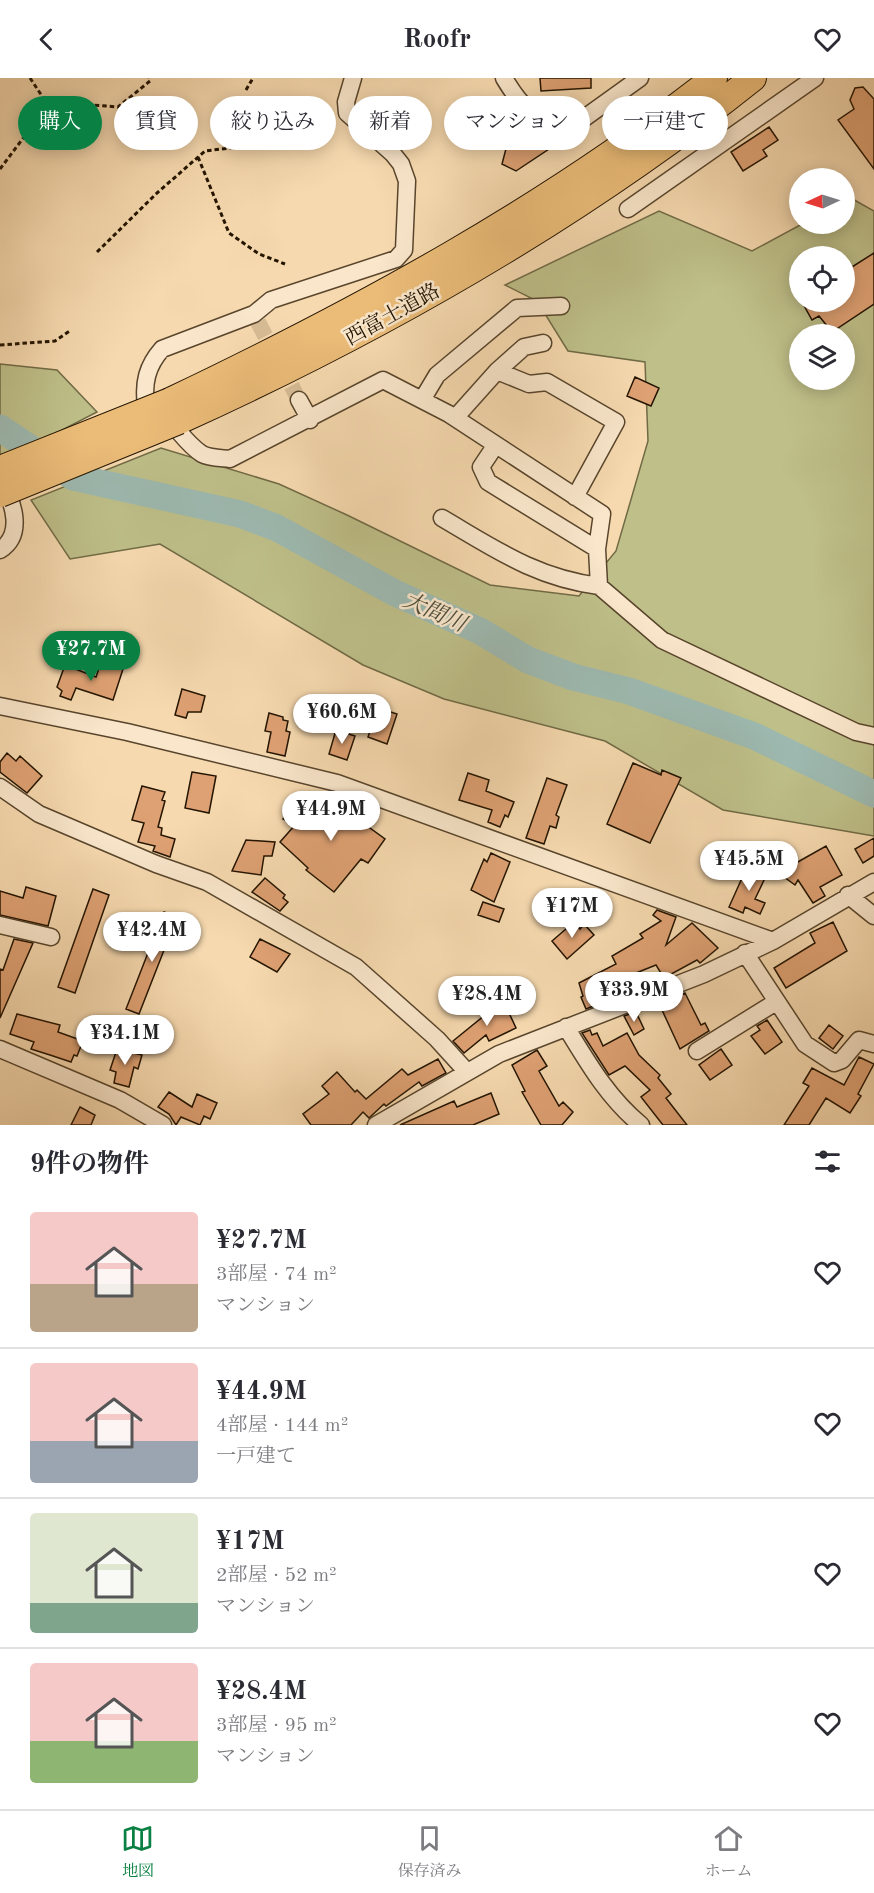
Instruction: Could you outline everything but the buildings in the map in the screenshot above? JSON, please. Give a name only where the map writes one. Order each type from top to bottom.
[{"type":"highway","name":"西富士道路","points":[[0,494],[175,411],[299,339],[434,266],[534,205],[714,78]]},
{"type":"highway","name":"西富士道路","points":[[0,469],[282,374],[401,310],[544,227],[705,116],[753,78]]},
{"type":"street","points":[[353,78],[346,102],[347,113],[401,164],[407,181],[404,250],[396,259],[271,300],[256,318],[162,349],[152,360],[143,386],[146,405],[155,408],[173,422],[184,438],[204,455],[230,459],[310,420],[383,380],[455,418],[602,514],[597,549],[599,586]]},
{"type":"street","points":[[504,78],[519,103],[533,114],[576,124],[640,78]]},
{"type":"street","points":[[628,209],[815,78]]},
{"type":"street","points":[[422,400],[437,375],[517,308],[561,306]]},
{"type":"street","points":[[455,418],[497,371],[524,347],[543,343]]},
{"type":"street","points":[[497,371],[529,384],[547,382],[616,422],[575,497]]},
{"type":"street","points":[[299,400],[310,420]]},
{"type":"street","points":[[495,446],[481,467],[488,482],[597,549]]},
{"type":"street","points":[[0,483],[11,498],[15,526],[9,544],[0,550]]},
{"type":"street","points":[[442,518],[527,568],[567,582],[599,586],[662,640],[856,732],[874,736]]},
{"type":"street","points":[[0,706],[127,732],[337,783],[773,941]]},
{"type":"street","points":[[0,787],[39,814],[148,861],[207,882],[356,967],[422,1024],[467,1072]]},
{"type":"street","points":[[376,1125],[499,1054],[704,974],[773,941],[874,882]]},
{"type":"street","points":[[848,896],[874,916]]},
{"type":"street","points":[[0,925],[51,937]]},
{"type":"street","points":[[745,953],[805,1044],[834,1063],[842,1060],[859,1040],[874,1044]]},
{"type":"street","points":[[697,1051],[776,1002]]},
{"type":"street","points":[[566,1027],[605,1089],[623,1110],[641,1125]]},
{"type":"street","points":[[0,1049],[120,1100],[163,1125]]},
{"type":"path","points":[[30,78],[42,96]]},
{"type":"path","points":[[102,105],[118,106],[150,81],[149,78]]},
{"type":"path","points":[[246,90],[253,78]]},
{"type":"path","points":[[97,252],[204,151],[246,146],[273,127],[328,121],[347,113]]},
{"type":"path","points":[[0,169],[18,145]]},
{"type":"path","points":[[198,157],[229,233],[259,254],[285,264]]},
{"type":"path","points":[[0,345],[55,340],[71,330]]},
{"type":"green space","points":[[855,200],[874,211],[874,836],[723,810],[605,741],[444,699],[363,665],[160,544],[70,559],[31,500],[161,448],[279,484],[490,585],[579,596],[616,551],[648,441],[645,362],[568,351],[537,301],[505,285],[659,211],[752,251],[789,231],[789,234],[855,234]]},
{"type":"green space","points":[[0,364],[57,370],[97,412],[0,462]]},
{"type":"waterway","name":"大間川","points":[[0,428],[73,477],[240,514],[277,528],[395,593],[480,631],[528,660],[573,677],[629,691],[754,736],[874,794]]},
{"type":"tunnel","points":[[258,322],[299,400]]}]
